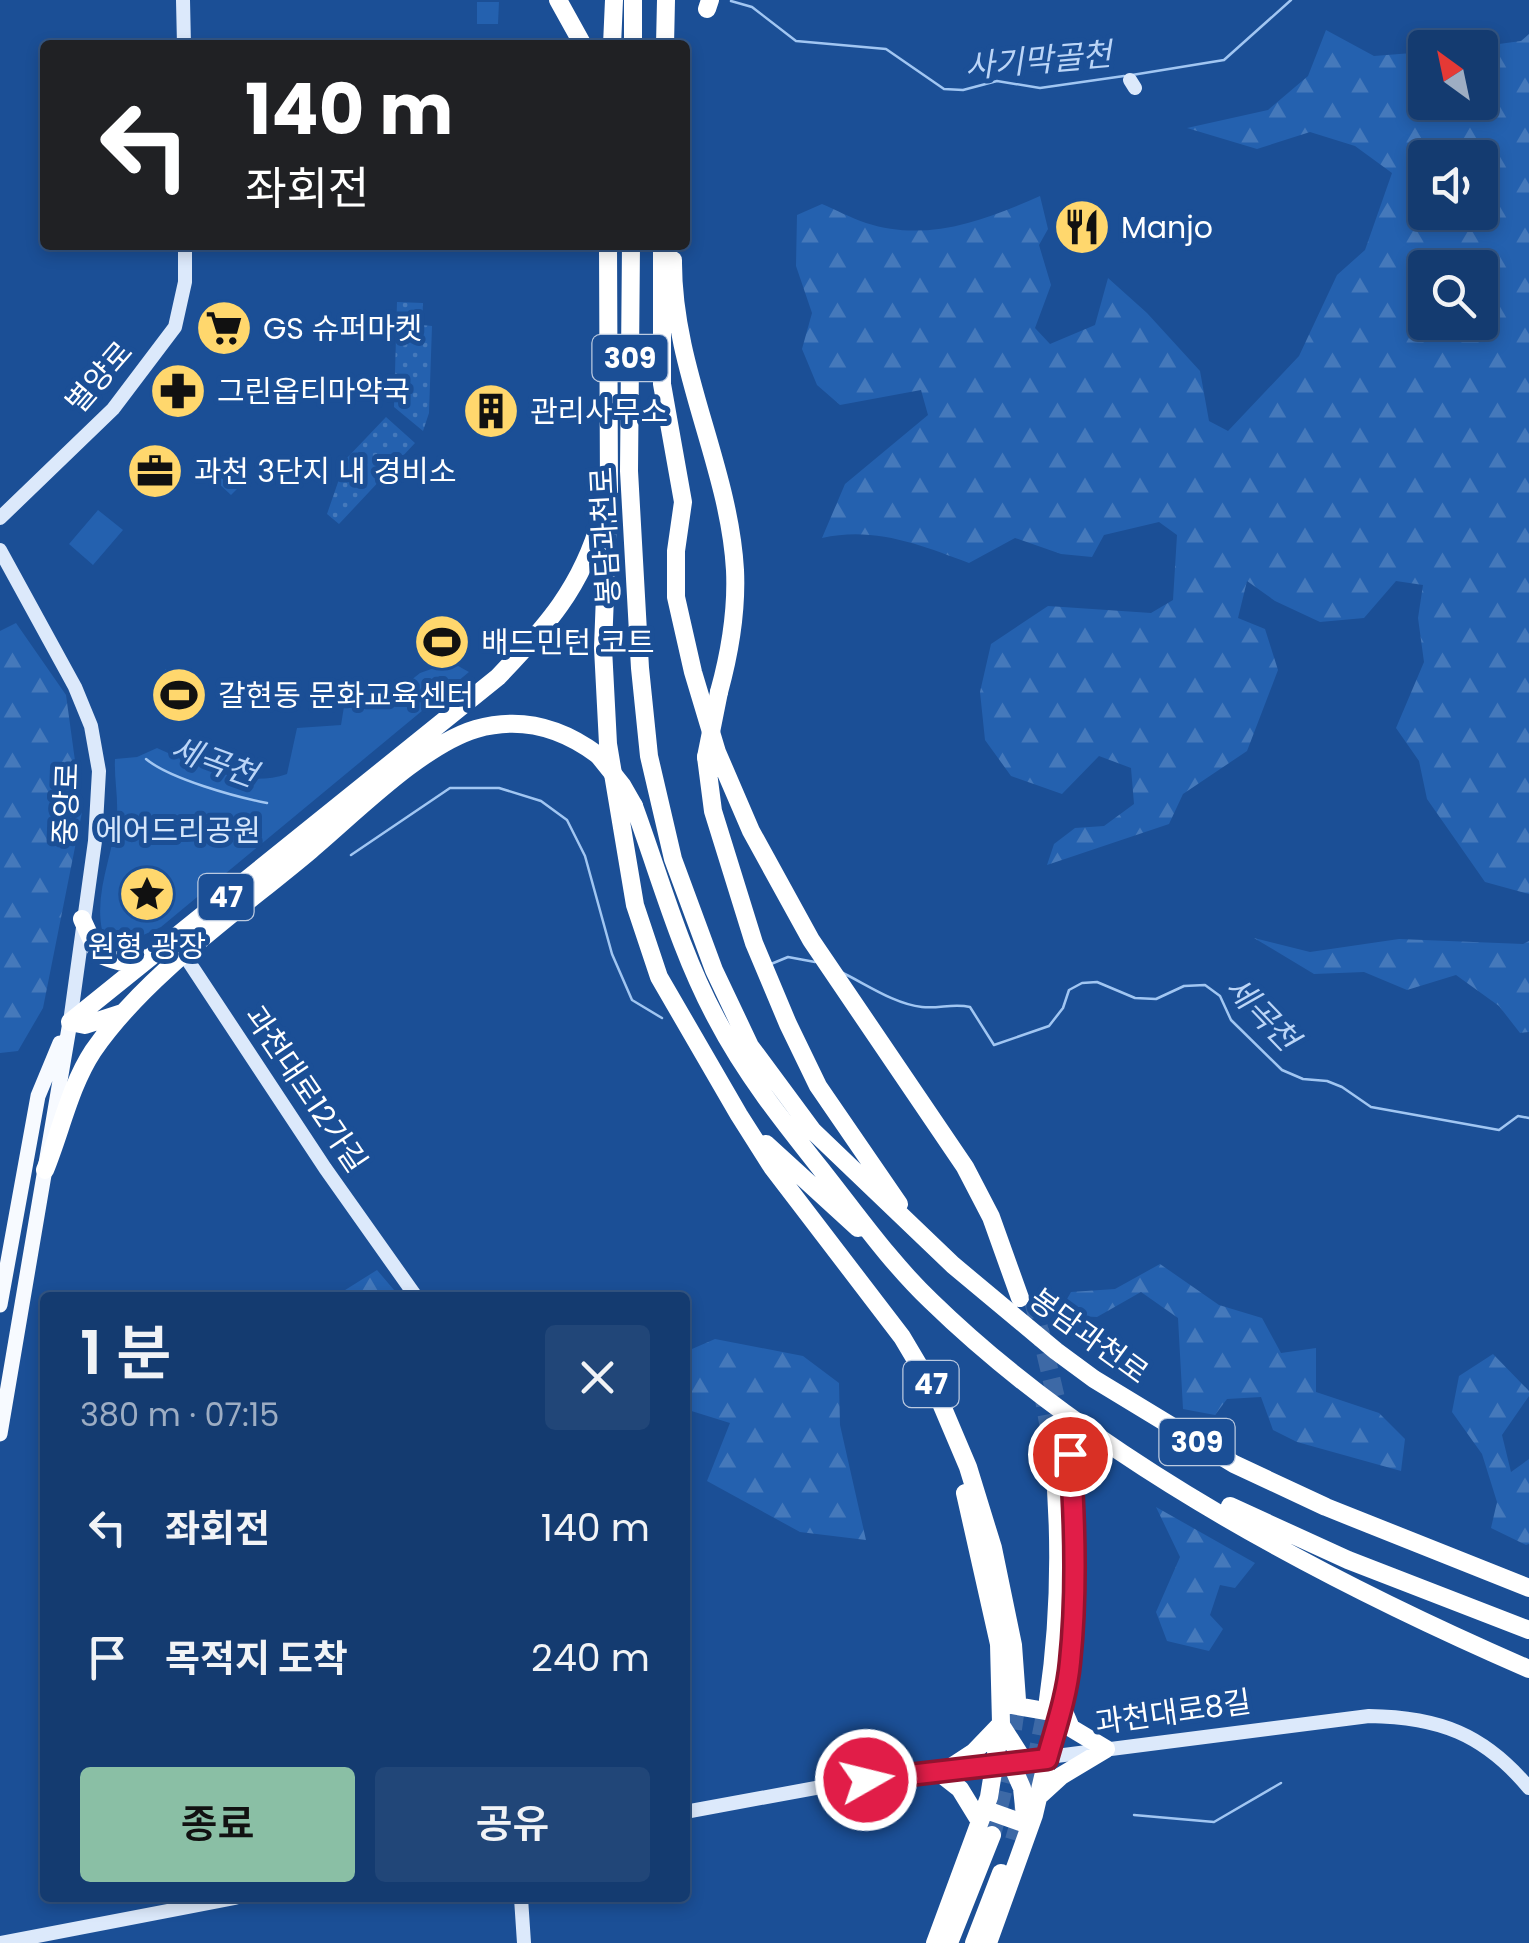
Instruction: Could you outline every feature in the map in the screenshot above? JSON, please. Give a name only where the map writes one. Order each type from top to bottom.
[{"type":"highway","points":[[558,0],[579,40]]},
{"type":"highway","points":[[612,40],[614,0]]},
{"type":"highway","points":[[633,0],[633,40]]},
{"type":"highway","points":[[665,40],[666,3]]},
{"type":"highway","points":[[666,3],[674,40]]},
{"type":"highway","name":"47","points":[[608,250],[609,489],[603,648],[608,744],[635,905],[659,977],[740,1115],[772,1167],[902,1337],[954,1433],[1009,1701]]},
{"type":"highway","name":"봉담과천로","points":[[631,250],[629,471],[648,756],[673,859],[714,970],[750,1046],[813,1131],[953,1265],[1041,1339],[1158,1420],[1234,1464],[1311,1500],[1529,1588]]},
{"type":"highway","points":[[662,250],[662,384],[683,502],[674,572],[676,596],[693,672],[722,764],[751,830],[811,940],[966,1167],[1012,1246],[1027,1298]]},
{"type":"highway","points":[[673,250],[674,286],[687,369],[729,527],[735,608],[730,650],[706,756],[707,782],[754,943],[788,1024],[818,1086],[910,1222]]},
{"type":"highway","name":"47","points":[[70,1022],[468,701],[538,636],[569,596],[595,539],[609,489]]},
{"type":"highway","name":"309","points":[[184,956],[412,766],[473,730],[538,724],[564,734],[598,755],[634,806],[692,970],[716,1020],[779,1116],[892,1258],[974,1342],[1114,1447],[1302,1540],[1529,1630]]},
{"type":"highway","points":[[82,920],[98,954],[118,962],[137,963],[152,956]]},
{"type":"highway","points":[[46,1170],[76,1080],[92,1052],[122,1013],[184,956]]},
{"type":"highway","points":[[70,1022],[86,1024],[122,1013]]},
{"type":"highway","points":[[740,1115],[805,1183],[892,1258]]},
{"type":"highway","points":[[1114,1447],[1198,1501],[1290,1551],[1529,1669]]},
{"type":"highway","points":[[974,1943],[1038,1797],[1057,1705],[1061,1453]]},
{"type":"highway","points":[[1009,1701],[1008,1706],[1051,1712],[1057,1705]]},
{"type":"highway","points":[[981,1816],[943,1770],[988,1740],[1001,1724],[1009,1701]]},
{"type":"highway","points":[[1038,1797],[1061,1776],[1106,1749],[1072,1728],[1057,1705]]},
{"type":"highway","points":[[988,1943],[1022,1834],[1022,1788],[1010,1763],[1001,1724]]},
{"type":"highway","points":[[934,1943],[981,1816],[1010,1763],[1001,1724]]},
{"type":"highway","points":[[981,1816],[992,1812],[1022,1834]]},
{"type":"highway","points":[[949,1943],[992,1835]]},
{"type":"main road","name":"47","points":[[0,1305],[41,1082],[70,1022]]},
{"type":"main road","points":[[0,1434],[70,1022]]},
{"type":"main road","points":[[38,1096],[47,1095],[54,1106]]},
{"type":"street","points":[[183,0],[184,40]]},
{"type":"street","name":"별양로","points":[[0,518],[112,409],[175,328],[184,282],[184,250]]},
{"type":"street","name":"중앙로","points":[[0,550],[75,688],[91,726],[99,771],[95,842],[70,1022]]},
{"type":"street","name":"과천대로12가길","points":[[184,956],[413,1292]]},
{"type":"street","name":"과천대로8길","points":[[690,1811],[837,1784],[1334,1718],[1407,1717],[1445,1724],[1502,1758],[1529,1788]]},
{"type":"street","points":[[1,1943],[43,1939],[216,1902]]},
{"type":"street","points":[[521,1902],[524,1943]]},
{"type":"green space","points":[[477,2],[499,2],[498,24],[477,24]]},
{"type":"green space","points":[[1326,30],[1374,56],[1408,53],[1408,120],[1498,120],[1498,44],[1521,41],[1529,34],[1529,894],[1485,882],[1427,799],[1419,761],[1396,728],[1424,662],[1418,618],[1423,585],[1396,581],[1364,618],[1320,622],[1275,601],[1247,581],[1238,618],[1265,629],[1278,670],[1247,751],[1183,794],[1169,824],[1047,865],[1054,844],[1075,828],[1104,826],[1134,804],[1131,768],[1099,756],[1062,794],[1011,776],[985,740],[980,692],[991,644],[1048,606],[1151,613],[1173,600],[1177,535],[1159,522],[1104,535],[1092,557],[1061,554],[1015,538],[969,563],[879,536],[822,538],[845,484],[928,415],[921,390],[840,405],[817,385],[802,349],[812,313],[796,266],[797,215],[822,204],[889,229],[933,230],[977,220],[1040,196],[1048,229],[1039,245],[1051,285],[1035,328],[1050,344],[1095,325],[1108,278],[1147,313],[1200,371],[1209,421],[1228,431],[1299,356],[1337,275],[1365,250],[1392,173],[1355,146],[1310,132],[1257,149],[1187,128],[1268,110],[1308,76]]},
{"type":"green space","points":[[397,302],[423,303],[422,325],[432,326],[429,413],[423,431],[394,407]]},
{"type":"green space","points":[[386,417],[415,443],[339,524],[327,514],[346,459]]},
{"type":"green space","points":[[236,463],[250,476],[231,495],[217,482]]},
{"type":"green space","points":[[98,510],[123,530],[93,565],[69,544]]},
{"type":"green space","points":[[16,623],[66,695],[82,812],[43,1008],[18,1051],[0,1053],[0,631]]},
{"type":"green space","name":"에어드리공원","points":[[451,662],[469,672],[161,927],[128,942],[102,930],[102,886],[117,814],[115,759],[137,757],[157,748],[238,777],[271,778],[287,774],[297,728],[341,725],[346,694],[379,685],[395,693],[420,673]]},
{"type":"green space","name":"갈현동 문화교육센터","points":[[165,669],[182,670],[181,688],[196,679],[203,681],[186,704],[171,713],[159,709]]},
{"type":"green space","points":[[1254,938],[1310,952],[1399,939],[1523,944],[1529,941],[1529,1032],[1520,1033],[1499,1006],[1456,975],[1407,990],[1364,972],[1314,974]]},
{"type":"green space","points":[[1160,1264],[1219,1305],[1262,1318],[1281,1353],[1316,1348],[1316,1392],[1379,1413],[1405,1439],[1401,1471],[1297,1442],[1273,1430],[1261,1397],[1227,1399],[1215,1415],[1183,1409],[1178,1318],[1141,1292],[1097,1317],[1058,1315],[1071,1292],[1115,1289]]},
{"type":"green space","points":[[377,1270],[396,1292],[342,1292]]},
{"type":"green space","points":[[715,1339],[803,1356],[839,1383],[840,1425],[866,1540],[800,1532],[707,1481],[730,1423],[690,1411],[690,1350]]},
{"type":"green space","points":[[1493,1354],[1529,1391],[1502,1435],[1511,1472],[1529,1459],[1526,1545],[1491,1528],[1497,1502],[1482,1454],[1452,1412],[1459,1376]]},
{"type":"green space","points":[[1156,1507],[1255,1563],[1235,1588],[1220,1585],[1210,1615],[1223,1629],[1209,1651],[1167,1641],[1156,1612],[1180,1557]]},
{"type":"waterway","name":"사기막골천","points":[[1132,75],[1224,60],[1291,0]]},
{"type":"waterway","name":"사기막골천","points":[[731,1],[752,7],[796,41],[886,49],[944,89],[963,90],[997,81],[1040,88],[1124,76]]},
{"type":"waterway","name":"세곡천","points":[[146,759],[187,780],[267,803]]},
{"type":"waterway","name":"세곡천","points":[[351,855],[450,788],[499,788],[541,801],[567,820],[585,856],[612,954],[632,1000],[662,1018]]},
{"type":"waterway","name":"세곡천","points":[[771,964],[788,957],[815,962]]},
{"type":"waterway","name":"세곡천","points":[[841,972],[912,1005],[970,1007],[994,1045],[1049,1026],[1063,1008],[1069,990],[1082,983],[1097,982],[1135,998],[1156,999],[1184,986],[1205,985],[1220,996],[1231,1020],[1282,1070],[1342,1087],[1371,1107],[1499,1130],[1518,1116],[1529,1118]]},
{"type":"waterway","points":[[1134,1815],[1214,1822],[1281,1783]]},
{"type":"tunnel","points":[[1033,1300],[1069,1454]]},
{"type":"tunnel","points":[[1042,1388],[1053,1452]]},
{"type":"tunnel","points":[[992,1835],[1006,1780],[1017,1700]]},
{"type":"tunnel","points":[[1014,1840],[1048,1700]]},
{"type":"place","name":"Manjo","points":[[1082,227]]},
{"type":"place","name":"GS 슈퍼마켓","points":[[224,328]]},
{"type":"place","name":"그린옵티마약국","points":[[178,391]]},
{"type":"place","name":"관리사무소","points":[[491,411]]},
{"type":"place","name":"과천 3단지 내 경비소","points":[[155,471]]},
{"type":"place","name":"배드민턴 코트","points":[[442,642]]},
{"type":"place","name":"갈현동 문화교육센터","points":[[179,695]]},
{"type":"place","name":"원형 광장","points":[[147,894]]},
{"type":"route","points":[[866,1780],[1047,1759],[1070,1662],[1074,1507],[1070,1454]]}]
